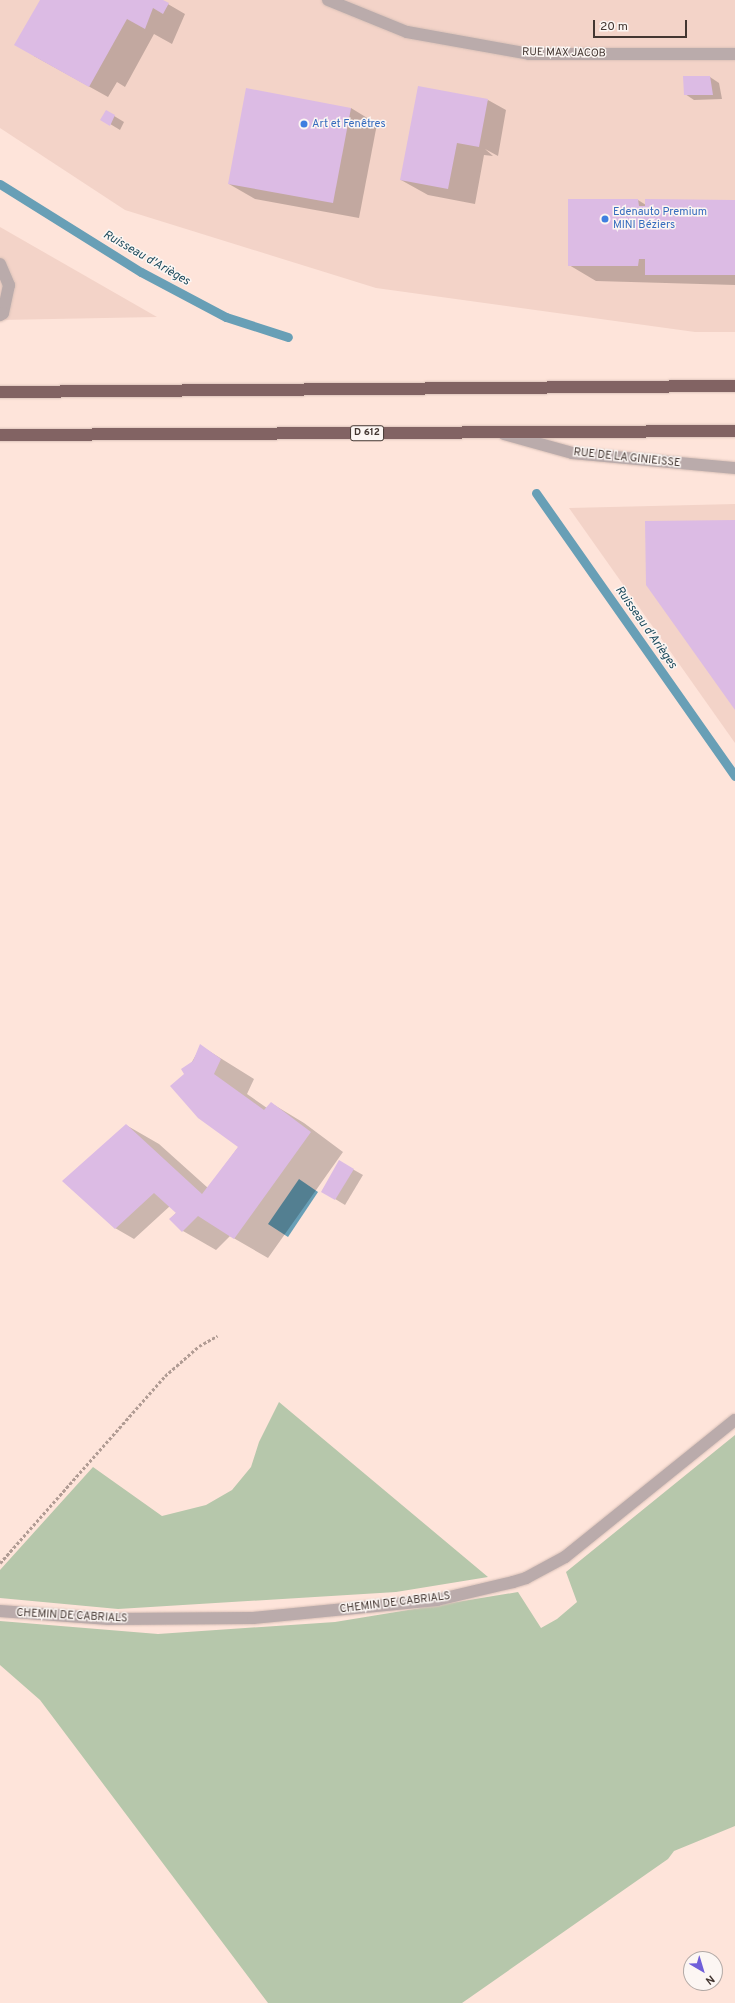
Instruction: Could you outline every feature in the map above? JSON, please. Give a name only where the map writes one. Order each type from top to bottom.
[{"type":"highway","points":[[0,392],[735,385]]},
{"type":"highway","name":"D 612","points":[[0,435],[735,431]]},
{"type":"street","name":"RUE MAX JACOB","points":[[328,0],[407,32],[529,54],[735,54]]},
{"type":"street","points":[[0,264],[9,285],[3,313],[0,315]]},
{"type":"street","name":"RUE DE LA GINIEISSE","points":[[497,432],[572,453],[735,468]]},
{"type":"street","name":"CHEMIN DE CABRIALS","points":[[0,1611],[109,1620],[253,1618],[437,1600],[513,1582],[526,1578],[565,1557],[735,1420]]},
{"type":"path","points":[[0,1563],[165,1376],[199,1346],[217,1336]]},
{"type":"shaded area","points":[[0,0],[735,0],[735,332],[695,332],[376,288],[125,210],[0,128]]},
{"type":"shaded area","points":[[0,227],[157,317],[0,320]]},
{"type":"shaded area","points":[[735,504],[735,743],[569,508]]},
{"type":"green space","points":[[279,1402],[488,1577],[396,1592],[118,1609],[0,1598],[0,1570],[93,1467],[162,1516],[206,1505],[232,1490],[251,1467],[259,1442]]},
{"type":"green space","points":[[735,1435],[735,1826],[674,1851],[668,1859],[462,2003],[268,2003],[40,1700],[0,1665],[0,1621],[158,1634],[335,1622],[518,1592],[541,1628],[557,1619],[577,1602],[566,1572]]},
{"type":"water","points":[[299,1179],[318,1192],[288,1237],[268,1224]]},
{"type":"building","points":[[40,0],[163,0],[169,3],[163,14],[153,8],[145,29],[127,19],[89,87],[14,45]]},
{"type":"building","points":[[683,76],[710,76],[713,95],[684,95]]},
{"type":"building","points":[[418,86],[488,99],[479,147],[457,143],[448,189],[400,180]]},
{"type":"building","points":[[246,88],[351,108],[333,203],[228,184]]},
{"type":"building","points":[[106,110],[115,115],[110,126],[100,120]]},
{"type":"building","points":[[568,199],[638,199],[639,206],[645,206],[645,199],[735,200],[735,275],[645,275],[645,259],[639,259],[638,266],[568,266]]},
{"type":"building","points":[[735,520],[735,710],[646,585],[645,521]]},
{"type":"building","points":[[200,1044],[221,1059],[214,1074],[264,1110],[271,1102],[311,1132],[234,1239],[198,1216],[182,1232],[169,1219],[176,1213],[154,1193],[115,1229],[62,1181],[126,1124],[202,1194],[238,1147],[198,1118],[170,1086],[184,1074],[181,1069],[193,1061]]},
{"type":"building","points":[[339,1160],[354,1169],[335,1200],[321,1192]]},
{"type":"waterway","name":"Ruisseau d'Arièges","points":[[0,184],[141,272],[226,317],[288,337]]},
{"type":"waterway","name":"Ruisseau d'Arièges","points":[[536,493],[735,776]]},
{"type":"place","name":"Art et Fenêtres","points":[[304,124]]},
{"type":"place","name":"Edenauto Premium MINI Béziers","points":[[605,219]]}]
